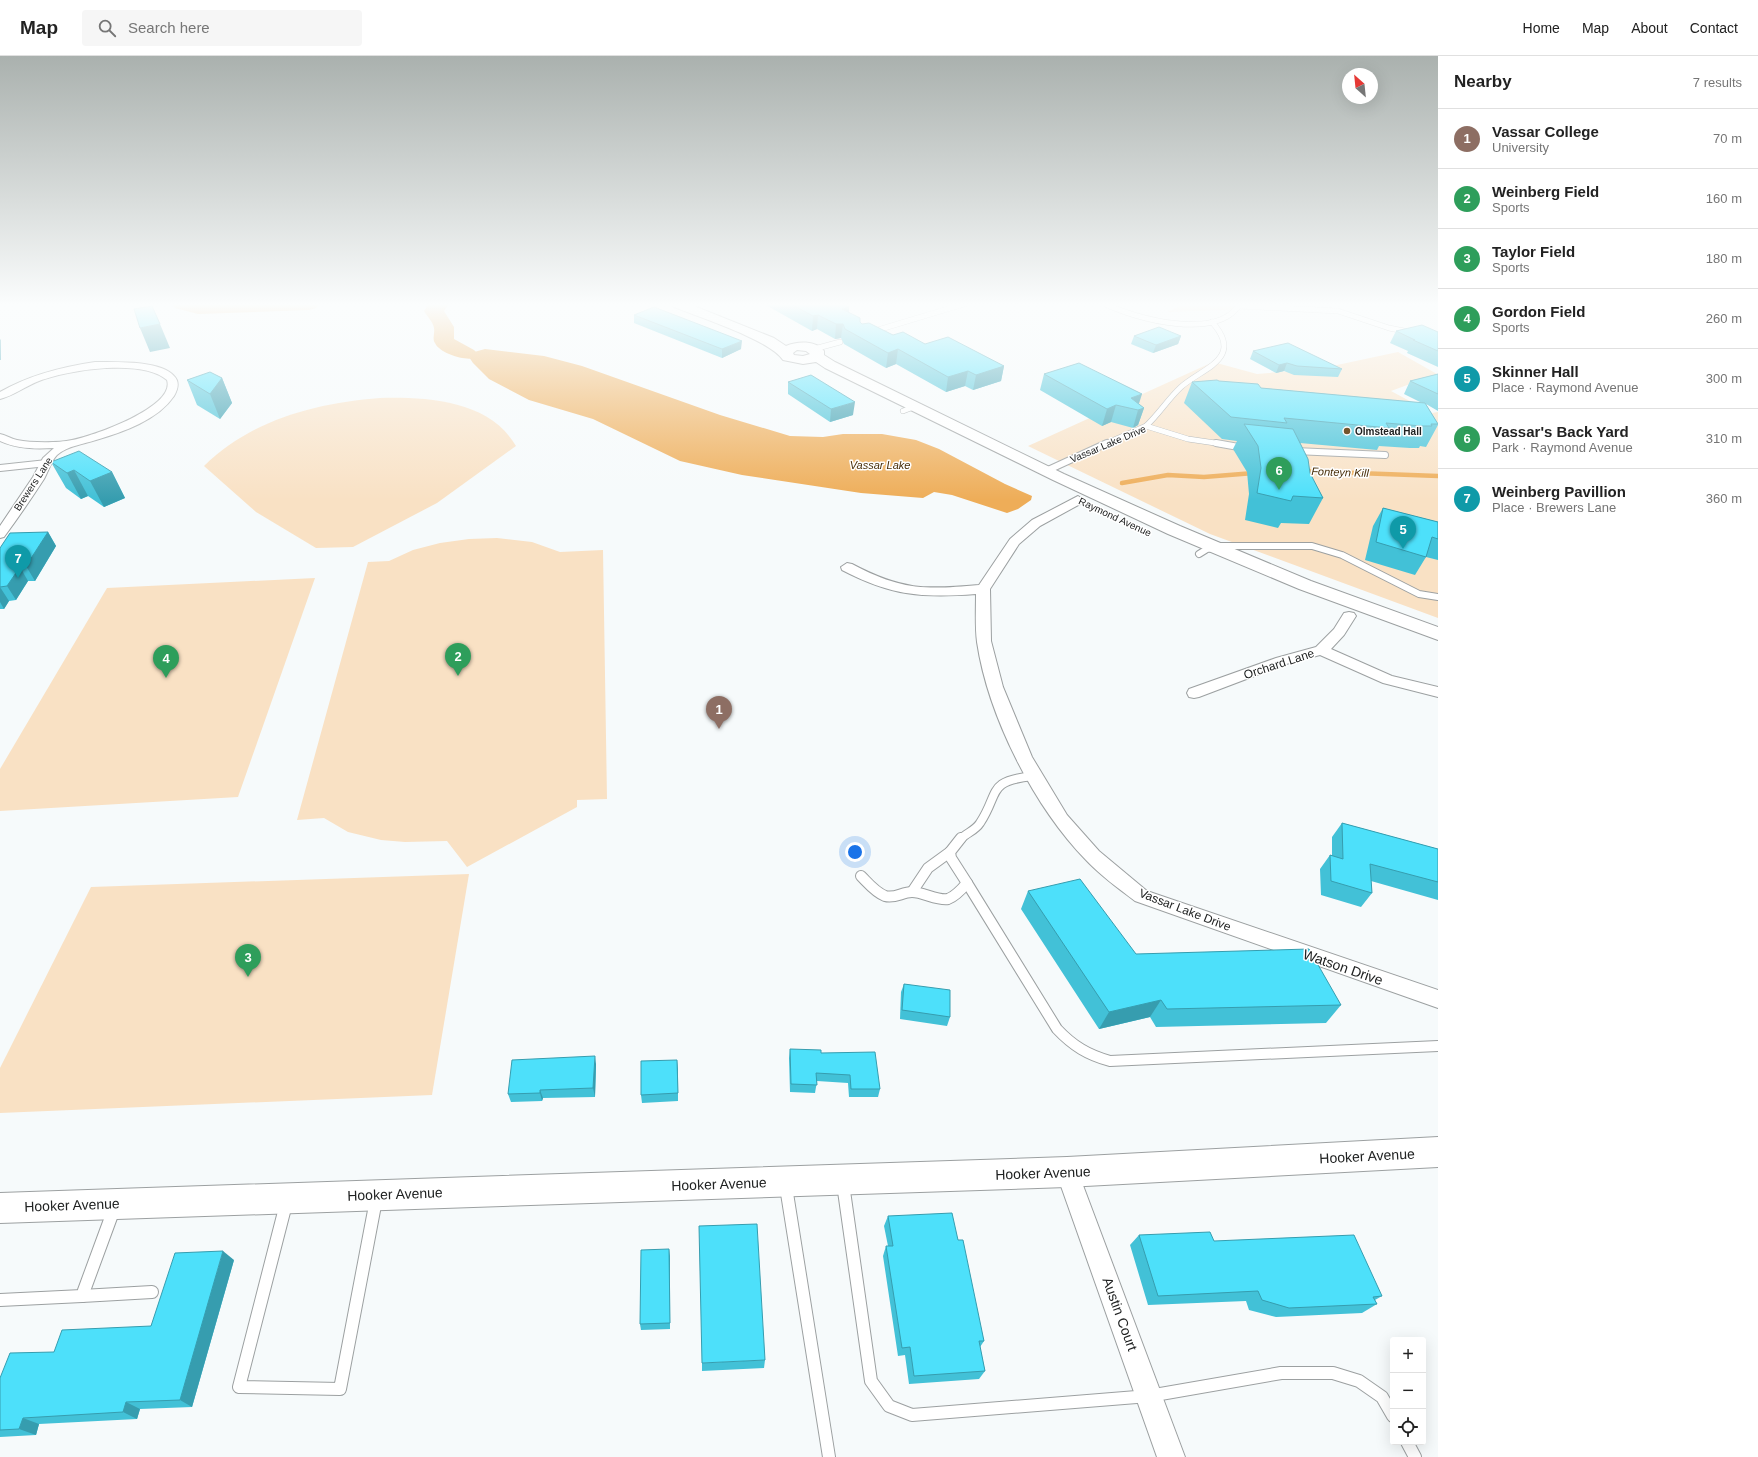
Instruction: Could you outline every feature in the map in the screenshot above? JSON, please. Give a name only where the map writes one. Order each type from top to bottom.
[{"type":"main road","name":"Raymond Avenue","points":[[825,369],[909,409],[1078,500],[1198,554],[1349,616],[1438,650]]},
{"type":"main road","name":"Raymond Avenue","points":[[909,409],[959,428],[1046,471],[1214,547],[1386,616],[1438,634]]},
{"type":"street","name":"Brewers Lane","points":[[0,396],[13,388],[43,377],[82,369]]},
{"type":"street","name":"Brewers Lane","points":[[0,534],[50,458],[78,442],[124,427],[151,412],[169,397],[173,388],[171,378],[160,371],[154,369]]},
{"type":"street","name":"Brewers Lane","points":[[0,437],[15,442],[41,445],[78,442]]},
{"type":"street","name":"Brewers Lane","points":[[41,445],[50,458]]},
{"type":"street","points":[[847,567],[872,580],[894,588],[914,591],[983,589],[1014,542],[1036,523],[1078,500]]},
{"type":"street","name":"Vassar Lake Drive","points":[[983,589],[984,641],[993,684],[1014,738],[1033,776],[1050,804],[1083,845],[1109,871],[1141,896],[1248,934]]},
{"type":"street","name":"Orchard Lane","points":[[1194,693],[1281,661],[1321,650],[1340,632],[1349,616]]},
{"type":"street","points":[[1321,650],[1388,680],[1438,692]]},
{"type":"street","name":"Watson Drive","points":[[1248,934],[1438,1000]]},
{"type":"street","name":"Hooker Avenue","points":[[0,1208],[1067,1172],[1438,1152]]},
{"type":"street","name":"Austin Court","points":[[1067,1172],[1171,1457]]},
{"type":"lane","points":[[1146,426],[1159,414],[1180,387],[1209,369]]},
{"type":"lane","name":"Vassar Lake Drive","points":[[1046,471],[1146,426],[1188,439],[1252,449]]},
{"type":"lane","points":[[1290,451],[1385,455]]},
{"type":"lane","points":[[0,468],[50,458]]},
{"type":"lane","points":[[1198,554],[1214,547],[1312,546],[1342,555],[1419,594],[1438,597]]},
{"type":"lane","points":[[912,892],[923,872],[937,858],[950,852],[964,835],[975,829],[980,822],[994,792],[1002,784],[1016,778],[1033,776]]},
{"type":"lane","points":[[950,852],[951,858],[1057,1029],[1071,1045],[1089,1056],[1110,1061],[1438,1046]]},
{"type":"lane","points":[[861,876],[878,892],[890,897],[912,892],[946,900],[956,896],[967,882]]},
{"type":"lane","points":[[842,1179],[871,1381],[889,1406],[912,1415],[1149,1396],[1281,1373],[1333,1373],[1359,1382],[1382,1397],[1390,1411]]},
{"type":"lane","points":[[785,1182],[829,1457]]},
{"type":"lane","points":[[288,1198],[239,1387],[340,1389],[377,1195]]},
{"type":"lane","points":[[82,1296],[116,1203]]},
{"type":"lane","points":[[0,1300],[152,1292]]},
{"type":"lane","points":[[1409,1445],[1415,1457]]},
{"type":"shaded area","points":[[1197,369],[1240,369],[1257,374],[1308,369],[1429,369],[1437,374],[1391,391],[1432,413],[1438,412],[1438,618],[1210,534],[1028,446]]},
{"type":"shaded area","points":[[380,398],[437,401],[456,404],[473,410],[490,419],[504,431],[516,446],[437,503],[353,547],[316,548],[256,512],[204,466],[222,450],[242,437],[285,417],[332,404]]},
{"type":"shaded area","points":[[497,538],[532,542],[560,552],[603,550],[607,799],[577,800],[577,807],[467,867],[447,841],[405,842],[381,840],[348,832],[324,818],[297,820],[368,562],[389,561],[413,550],[440,543],[469,539]]},
{"type":"shaded area","points":[[315,578],[238,797],[0,811],[0,769],[107,588]]},
{"type":"shaded area","points":[[469,874],[432,1095],[0,1113],[0,1068],[91,887]]},
{"type":"water","name":"Vassar Lake","points":[[479,369],[592,369],[720,415],[790,436],[823,437],[843,434],[882,434],[916,440],[939,449],[1005,484],[1032,496],[1031,500],[1018,509],[1007,513],[952,495],[934,492],[923,498],[861,493],[742,475],[680,461],[593,419],[529,400],[489,379]]},
{"type":"building","points":[[934,369],[993,369],[976,375],[968,371],[948,377]]},
{"type":"building","points":[[1059,369],[1092,369],[1142,394],[1131,398],[1144,408],[1138,410],[1116,405],[1107,409],[1044,374]]},
{"type":"building","points":[[210,372],[222,378],[210,394],[187,380]]},
{"type":"building","points":[[1438,374],[1438,394],[1410,381]]},
{"type":"building","points":[[811,375],[855,402],[831,409],[788,382]]},
{"type":"building","points":[[1217,380],[1258,384],[1261,388],[1425,403],[1438,424],[1431,424],[1432,426],[1422,426],[1386,423],[1389,428],[1284,418],[1287,423],[1231,417],[1192,382]]},
{"type":"building","points":[[1244,424],[1293,429],[1308,459],[1310,473],[1323,498],[1293,496],[1291,501],[1257,493],[1261,468],[1258,446]]},
{"type":"building","points":[[79,451],[112,472],[90,481],[74,470],[67,473],[51,462]]},
{"type":"building","points":[[1383,508],[1438,522],[1438,539],[1432,537],[1426,557],[1376,542]]},
{"type":"building","points":[[48,532],[26,566],[20,567],[7,586],[0,587],[0,548],[10,533]]},
{"type":"building","points":[[1342,823],[1438,849],[1438,882],[1370,864],[1372,893],[1331,881],[1330,855],[1343,859]]},
{"type":"building","points":[[1080,879],[1136,954],[1309,949],[1341,1005],[1167,1009],[1161,1000],[1109,1012],[1028,891]]},
{"type":"building","points":[[904,984],[950,990],[950,1017],[902,1010]]},
{"type":"building","points":[[790,1049],[821,1050],[821,1053],[875,1052],[880,1089],[851,1089],[850,1075],[816,1073],[817,1085],[791,1084]]},
{"type":"building","points":[[595,1056],[593,1088],[540,1090],[540,1093],[508,1094],[512,1060]]},
{"type":"building","points":[[677,1060],[678,1093],[641,1095],[641,1061]]},
{"type":"building","points":[[952,1213],[958,1240],[963,1240],[984,1341],[979,1341],[985,1371],[914,1376],[910,1347],[902,1348],[886,1246],[893,1246],[888,1216]]},
{"type":"building","points":[[757,1224],[765,1360],[702,1363],[699,1226]]},
{"type":"building","points":[[1210,1232],[1214,1241],[1354,1235],[1382,1296],[1373,1297],[1377,1304],[1289,1308],[1262,1300],[1258,1291],[1158,1296],[1139,1235]]},
{"type":"building","points":[[669,1249],[670,1323],[640,1324],[641,1250]]},
{"type":"building","points":[[223,1251],[180,1400],[126,1402],[123,1412],[23,1418],[19,1429],[0,1430],[0,1378],[10,1353],[54,1352],[62,1330],[151,1326],[175,1253]]},
{"type":"waterway","name":"Fonteyn Kill","points":[[1303,471],[1438,476]]},
{"type":"waterway","name":"Fonteyn Kill","points":[[1122,483],[1168,475],[1204,477],[1254,473]]},
{"type":"place","name":"Olmstead Hall","points":[[1347,431]]},
{"type":"place","name":"Vassar's Back Yard","points":[[1279,490]]},
{"type":"place","name":"Skinner Hall","points":[[1403,549]]},
{"type":"place","name":"Weinberg Pavillion","points":[[18,578]]},
{"type":"place","name":"Weinberg Field","points":[[458,676]]},
{"type":"place","name":"Gordon Field","points":[[166,678]]},
{"type":"place","name":"Vassar College","points":[[719,729]]},
{"type":"place","name":"Taylor Field","points":[[248,977]]}]
